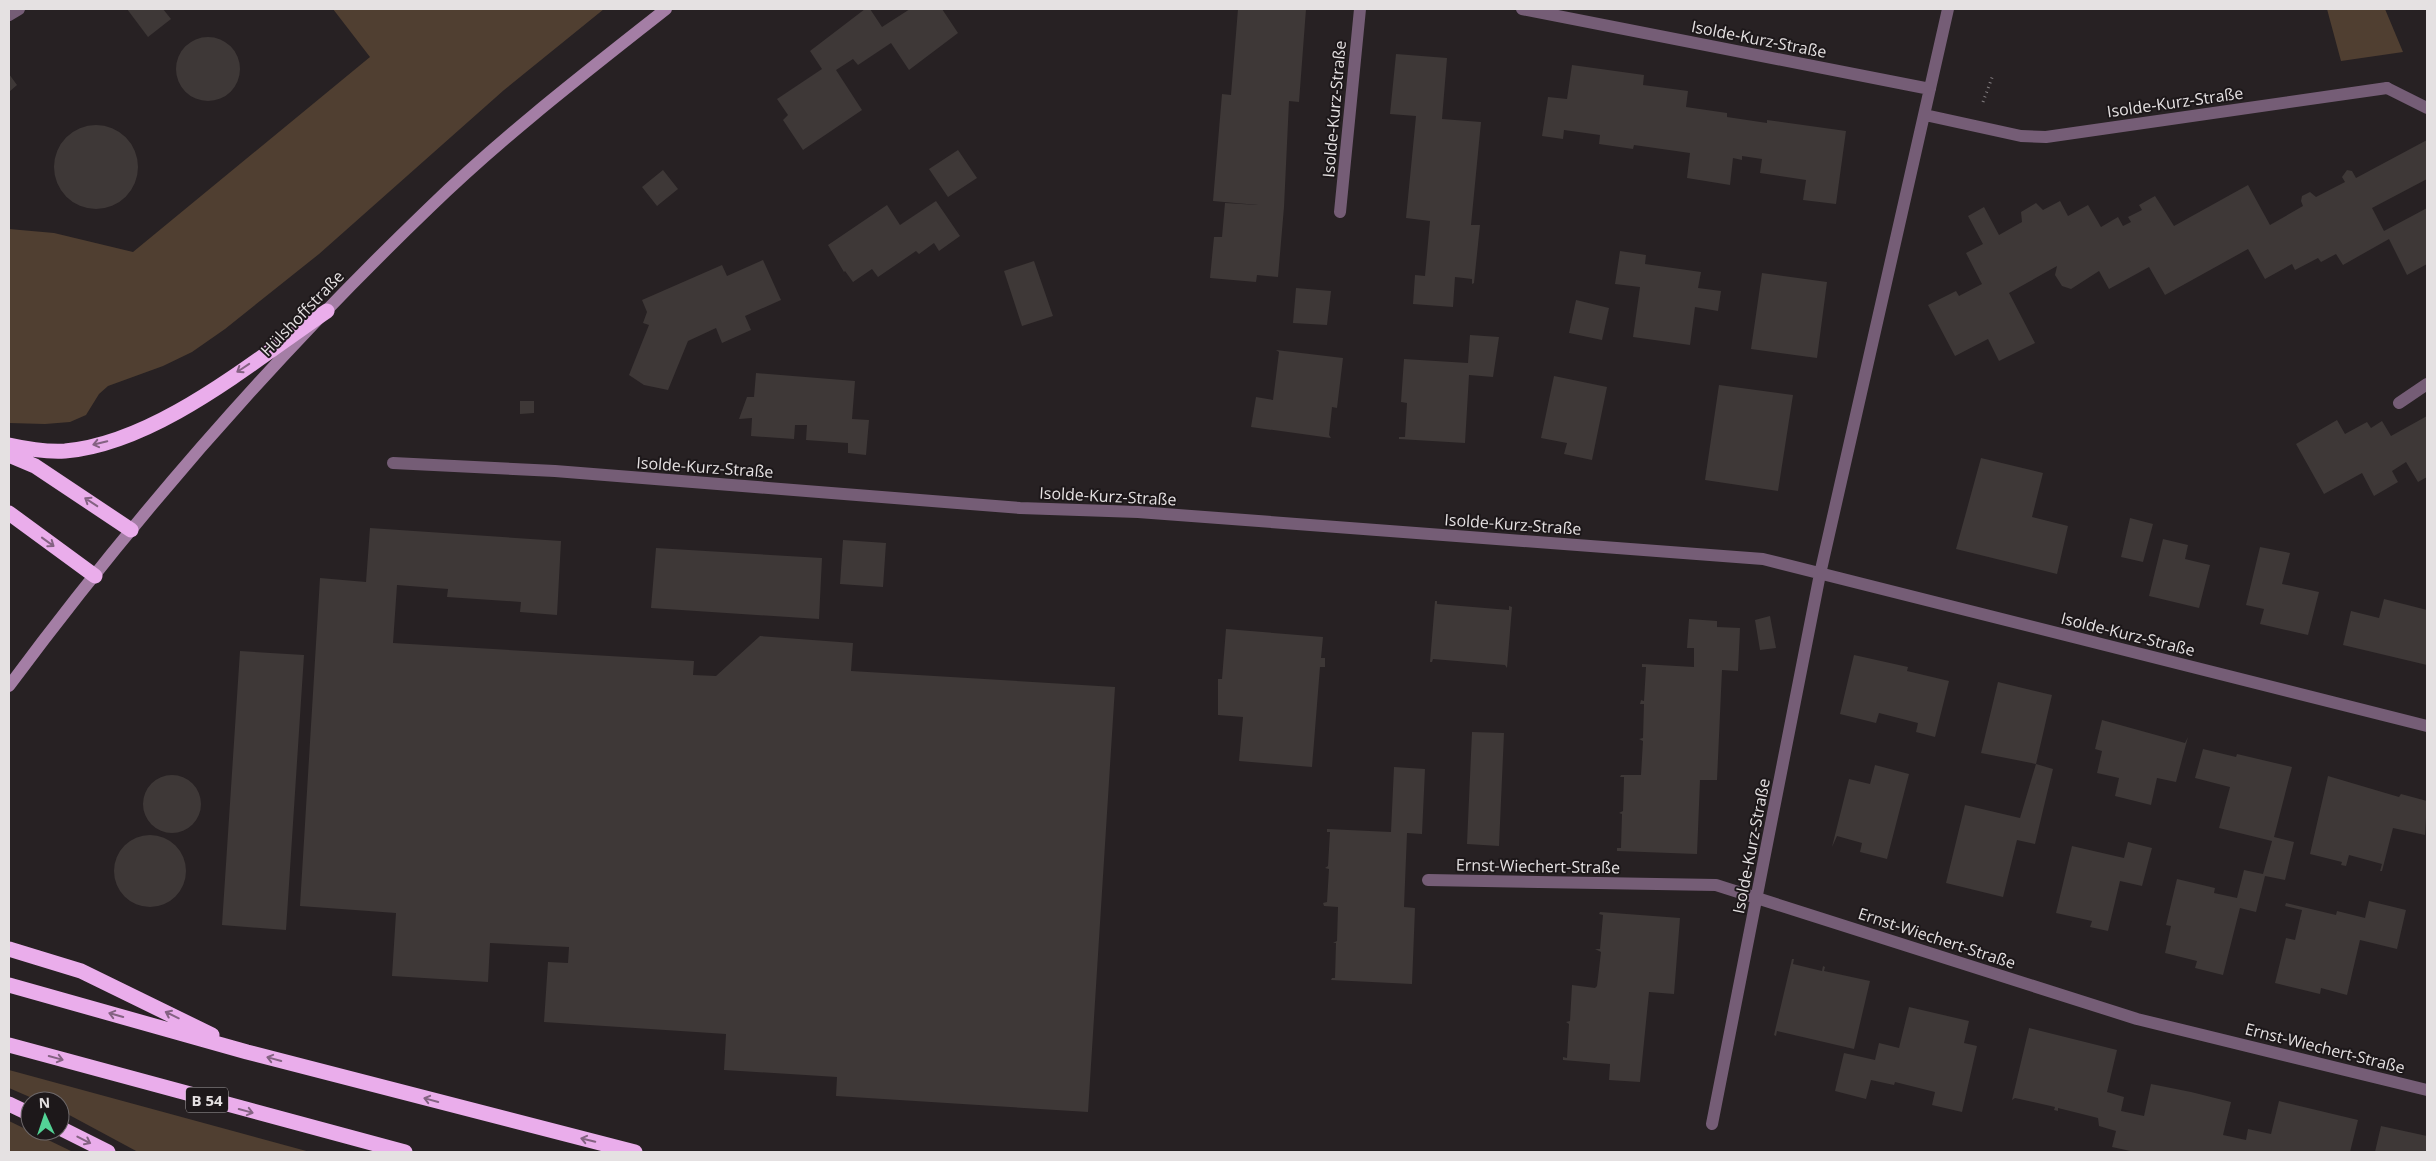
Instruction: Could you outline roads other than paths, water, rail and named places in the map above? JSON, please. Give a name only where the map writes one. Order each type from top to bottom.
[{"type":"highway","points":[[9,445],[36,450],[65,451],[105,443],[135,431],[175,413],[326,311]]},
{"type":"highway","points":[[9,455],[35,466],[130,530]]},
{"type":"highway","points":[[9,513],[94,576]]},
{"type":"highway","points":[[9,949],[81,971],[247,1052]]},
{"type":"highway","points":[[9,985],[247,1052],[635,1152]]},
{"type":"highway","name":"B 54","points":[[9,1045],[406,1152]]},
{"type":"highway","points":[[70,1133],[108,1152]]},
{"type":"main road","name":"Hülshoffstraße","points":[[9,686],[130,530],[264,376],[326,311],[430,207],[514,132],[666,9]]},
{"type":"street","points":[[9,15],[19,9]]},
{"type":"street","name":"Isolde-Kurz-Straße","points":[[1340,212],[1360,9]]},
{"type":"street","name":"Isolde-Kurz-Straße","points":[[1522,9],[1930,89]]},
{"type":"street","name":"Isolde-Kurz-Straße","points":[[1712,1124],[1820,574],[1948,9]]},
{"type":"street","name":"Isolde-Kurz-Straße","points":[[1925,115],[2021,136],[2046,137],[2387,88],[2427,108]]},
{"type":"street","points":[[2399,403],[2427,384]]},
{"type":"street","name":"Isolde-Kurz-Straße","points":[[393,463],[555,472],[1020,508],[1138,512],[1763,559],[2427,726]]},
{"type":"street","name":"Ernst-Wiechert-Straße","points":[[1428,880],[1716,885],[2137,1019],[2427,1090]]}]
